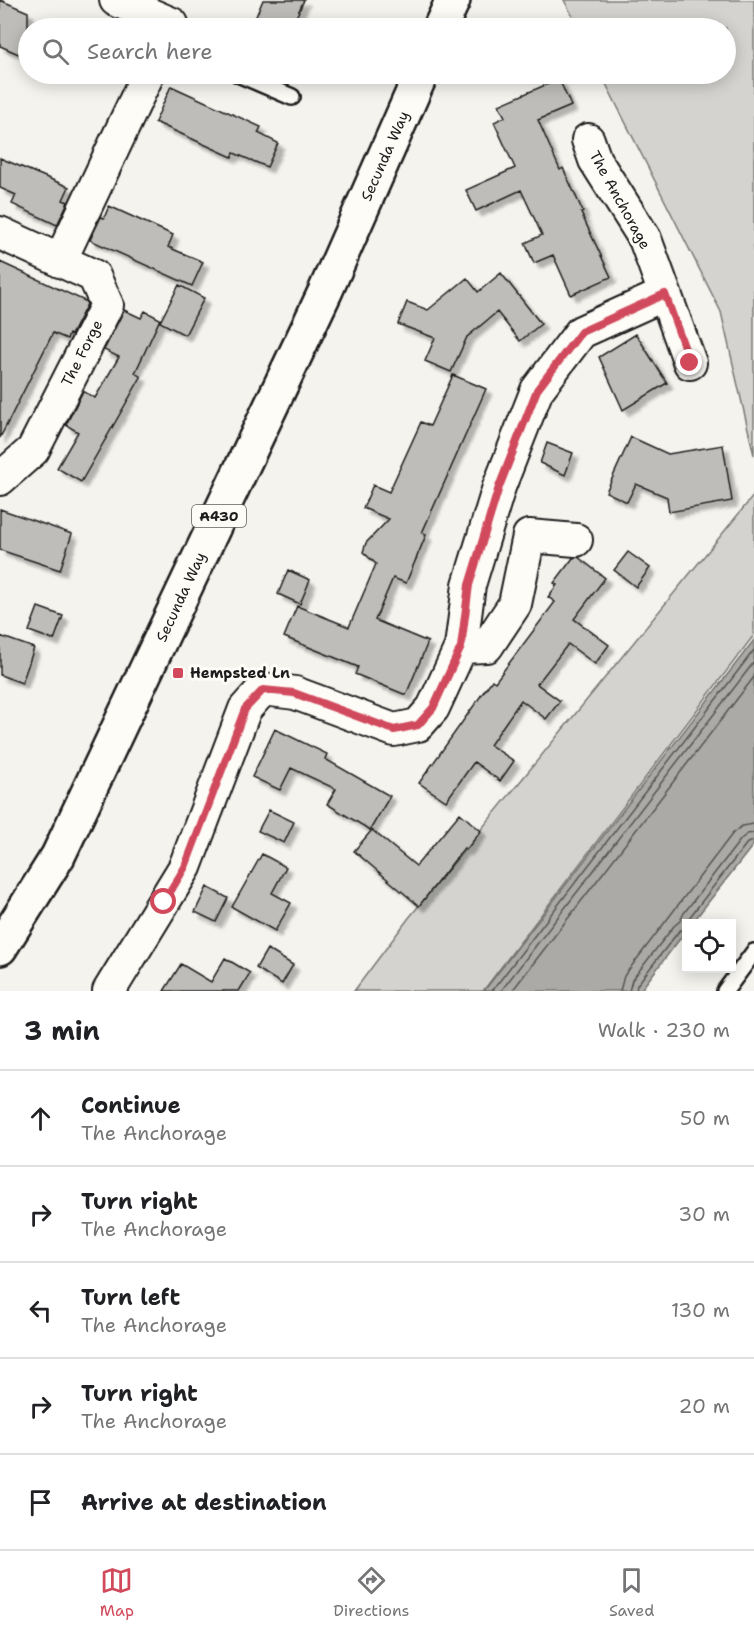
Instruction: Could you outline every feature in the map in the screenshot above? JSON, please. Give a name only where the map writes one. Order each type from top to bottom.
[{"type":"main road","points":[[445,18],[453,0]]},
{"type":"main road","name":"Secunda Way","points":[[0,948],[58,856],[325,292],[417,84]]},
{"type":"street","points":[[116,0],[175,18]]},
{"type":"street","points":[[60,261],[143,84]]},
{"type":"street","name":"The Anchorage","points":[[588,140],[595,160],[645,238],[690,363]]},
{"type":"street","name":"The Forge","points":[[0,233],[94,276],[107,305],[33,450],[0,479]]},
{"type":"street","points":[[109,991],[185,867],[245,709],[263,690],[294,693],[394,730],[418,725],[433,708],[461,647],[469,585],[499,487],[537,390],[581,332],[665,294]]},
{"type":"street","points":[[461,647],[487,646],[515,604],[529,536],[576,540]]},
{"type":"lane","points":[[261,84],[292,97]]},
{"type":"lane","points":[[725,991],[754,952]]},
{"type":"shaded area","points":[[564,0],[754,0],[754,455],[721,312],[606,84],[736,84],[736,18],[574,18]]},
{"type":"shaded area","points":[[754,495],[754,635],[483,991],[354,991],[408,919]]},
{"type":"water","points":[[754,640],[754,844],[695,919],[682,919],[682,936],[640,991],[484,991]]},
{"type":"building","points":[[0,0],[28,12],[28,18],[18,18],[18,54],[0,46]]},
{"type":"building","points":[[263,0],[304,0],[296,18],[255,18]]},
{"type":"building","points":[[547,84],[561,84],[571,106],[538,120],[560,170],[563,168],[611,277],[571,295],[553,255],[534,263],[525,243],[542,235],[521,190],[476,211],[466,190],[515,168],[494,122],[505,117],[499,105]]},
{"type":"building","points":[[171,86],[261,127],[258,133],[278,143],[267,167],[234,153],[232,157],[155,122]]},
{"type":"building","points":[[0,158],[69,187],[63,200],[68,202],[57,225],[12,204],[16,195],[0,188]]},
{"type":"building","points":[[109,206],[173,235],[168,247],[203,262],[192,286],[90,240]]},
{"type":"building","points":[[0,262],[85,301],[87,304],[67,339],[53,333],[0,438]]},
{"type":"building","points":[[501,273],[541,324],[520,341],[497,312],[467,337],[451,372],[425,361],[435,338],[398,324],[407,302],[428,310],[467,278],[478,292]]},
{"type":"building","points":[[179,285],[204,298],[185,335],[160,322]]},
{"type":"building","points":[[124,310],[141,318],[145,311],[160,319],[135,373],[141,377],[81,482],[57,468],[78,432],[66,425],[83,391],[95,398],[119,357],[104,350]]},
{"type":"building","points":[[636,334],[667,383],[623,410],[599,357]]},
{"type":"building","points":[[453,375],[486,389],[422,533],[426,535],[406,583],[393,578],[375,620],[428,642],[406,695],[355,674],[358,667],[284,637],[297,606],[349,627],[376,564],[363,552],[366,543],[389,519],[363,508],[373,485],[389,492],[421,422],[430,426]]},
{"type":"building","points":[[631,437],[668,454],[723,445],[732,501],[669,512],[667,497],[636,484],[627,502],[606,492]]},
{"type":"building","points":[[547,443],[573,453],[565,475],[540,463]]},
{"type":"building","points":[[0,509],[72,534],[60,570],[0,550]]},
{"type":"building","points":[[628,552],[650,568],[636,587],[614,570]]},
{"type":"building","points":[[578,557],[605,578],[574,619],[609,645],[595,664],[568,644],[537,684],[560,701],[546,719],[521,700],[490,745],[514,761],[500,781],[474,762],[446,801],[419,783],[492,680],[495,682],[555,602],[548,597],[557,585],[554,583],[573,558]]},
{"type":"building","points":[[288,570],[310,580],[300,604],[278,594]]},
{"type":"building","points":[[38,607],[63,616],[54,640],[29,631]]},
{"type":"building","points":[[0,636],[34,648],[22,683],[0,675]]},
{"type":"building","points":[[275,729],[327,754],[325,759],[390,796],[370,830],[327,804],[336,789],[291,768],[280,790],[252,777]]},
{"type":"building","points":[[269,810],[294,822],[284,843],[258,831]]},
{"type":"building","points":[[460,813],[481,831],[466,850],[464,848],[419,906],[354,851],[372,830],[416,866]]},
{"type":"building","points":[[262,854],[286,867],[272,893],[291,903],[275,931],[232,907]]},
{"type":"building","points":[[207,887],[228,898],[216,922],[195,912]]},
{"type":"building","points":[[267,949],[293,965],[282,984],[256,968]]},
{"type":"building","points":[[225,958],[250,973],[239,991],[164,991],[181,964],[211,982]]},
{"type":"place","name":"Hempsted Ln","points":[[178,673]]},
{"type":"route","points":[[164,902],[185,867],[245,709],[263,690],[294,693],[394,730],[418,725],[433,708],[461,647],[469,585],[499,487],[537,390],[581,332],[665,294],[690,363]]}]
